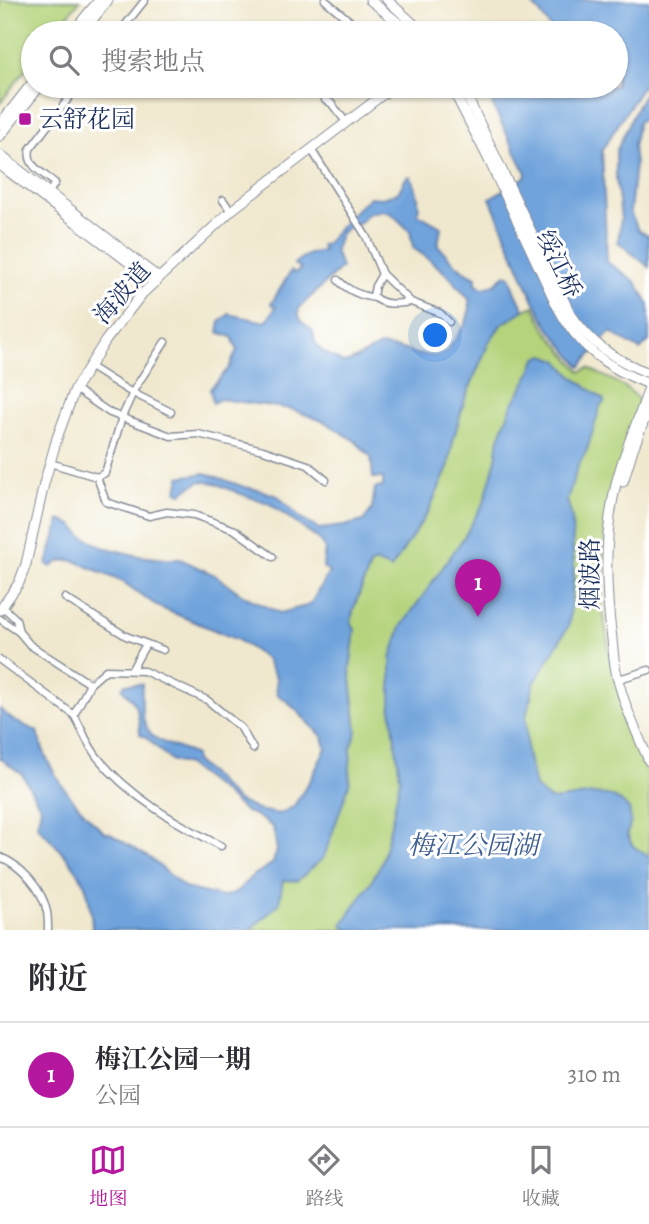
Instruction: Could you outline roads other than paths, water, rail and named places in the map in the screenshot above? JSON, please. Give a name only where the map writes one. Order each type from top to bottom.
[{"type":"main road","points":[[82,21],[99,0]]},
{"type":"main road","points":[[91,21],[108,0]]},
{"type":"main road","points":[[370,0],[396,21]]},
{"type":"main road","points":[[387,0],[411,21]]},
{"type":"main road","points":[[0,124],[21,97]]},
{"type":"main road","points":[[0,136],[30,98]]},
{"type":"main road","name":"海波道","points":[[1,609],[19,583],[26,564],[57,438],[75,389],[113,331],[142,294],[231,211],[378,98]]},
{"type":"main road","points":[[458,98],[502,180]]},
{"type":"main road","points":[[467,98],[502,180]]},
{"type":"main road","points":[[0,155],[46,195],[157,280]]},
{"type":"main road","points":[[0,165],[46,195]]},
{"type":"main road","name":"绥江桥","points":[[502,180],[570,313],[599,352]]},
{"type":"main road","points":[[599,352],[649,373]]},
{"type":"main road","points":[[599,352],[614,369],[649,386]]},
{"type":"main road","name":"烟波路","points":[[649,386],[624,453],[615,487],[606,579],[617,673],[626,708],[649,761]]},
{"type":"main road","name":"烟波路","points":[[649,408],[620,489],[611,550],[611,594],[622,678],[649,753]]},
{"type":"street","points":[[128,21],[145,0]]},
{"type":"street","points":[[325,0],[350,21]]},
{"type":"street","points":[[46,195],[55,183],[32,165],[28,156],[30,149],[69,98]]},
{"type":"street","points":[[325,100],[331,103],[346,122]]},
{"type":"street","points":[[311,149],[362,229],[382,274],[411,302],[440,313],[449,322]]},
{"type":"street","points":[[223,200],[231,211]]},
{"type":"street","points":[[382,274],[373,296],[379,302],[411,302]]},
{"type":"street","points":[[338,280],[362,297],[375,298]]},
{"type":"street","points":[[50,463],[97,477],[106,472],[132,393],[165,342]]},
{"type":"street","points":[[89,366],[132,393],[171,412]]},
{"type":"street","points":[[75,389],[110,413],[171,436],[198,434],[274,454],[308,465],[326,480]]},
{"type":"street","points":[[97,477],[106,502],[149,516],[167,512],[194,515],[235,530],[273,556]]},
{"type":"street","points":[[65,598],[126,636],[163,650]]},
{"type":"street","points":[[1,609],[16,619],[19,632]]},
{"type":"street","points":[[0,619],[19,632],[30,645],[90,684]]},
{"type":"street","points":[[146,644],[132,669],[144,671],[207,700],[240,728],[253,749]]},
{"type":"street","points":[[0,660],[75,715],[96,757],[122,783],[148,804],[220,845]]},
{"type":"street","points":[[75,715],[90,684],[106,670],[144,671]]},
{"type":"street","points":[[622,678],[649,670]]},
{"type":"street","points":[[0,857],[23,871],[34,885],[47,911],[48,930]]},
{"type":"water","points":[[528,0],[649,0],[649,76],[602,150],[607,262],[636,282],[649,305],[649,341],[640,350],[610,332],[581,367],[549,328],[532,297],[490,198],[525,177],[526,173],[492,104],[494,98],[628,98],[628,21],[546,21]]},
{"type":"water","points":[[649,86],[649,115],[638,122],[633,147],[635,165],[630,212],[638,230],[649,236],[649,267],[618,242],[621,218],[616,152]]},
{"type":"water","points":[[410,176],[416,190],[418,214],[441,227],[438,245],[459,267],[476,277],[476,283],[482,288],[493,285],[506,274],[510,276],[524,310],[501,325],[489,342],[464,401],[448,468],[428,512],[391,569],[375,562],[370,566],[353,610],[351,623],[355,630],[350,670],[357,731],[351,748],[349,785],[324,857],[297,881],[283,880],[279,904],[250,930],[92,930],[88,898],[79,873],[37,825],[41,808],[22,774],[0,758],[0,709],[14,721],[37,731],[55,775],[83,811],[105,833],[150,858],[185,888],[222,897],[237,892],[251,877],[273,863],[277,850],[273,827],[246,812],[187,765],[172,761],[140,734],[137,709],[122,689],[125,684],[142,684],[144,719],[154,737],[195,755],[195,761],[236,800],[257,810],[280,814],[294,806],[326,748],[323,737],[277,694],[276,678],[266,659],[238,640],[159,607],[123,582],[73,560],[60,561],[51,567],[47,564],[60,520],[73,525],[81,535],[102,547],[139,556],[180,559],[215,575],[244,596],[280,613],[310,605],[329,572],[323,567],[325,549],[318,539],[270,504],[215,483],[201,481],[181,494],[177,491],[180,477],[206,473],[278,496],[301,519],[319,529],[363,521],[372,509],[375,488],[383,487],[383,478],[373,478],[371,457],[355,441],[325,422],[291,409],[220,399],[213,403],[210,389],[229,368],[237,350],[232,337],[218,332],[220,322],[229,314],[266,322],[276,307],[271,304],[291,271],[296,273],[301,268],[294,264],[307,255],[323,251],[321,245],[326,244],[363,203],[370,197],[382,198],[398,193],[406,178]],"holes":[[[369,213],[391,213],[410,231],[413,248],[449,276],[469,299],[470,308],[466,323],[447,351],[435,356],[380,346],[343,363],[321,350],[315,342],[313,331],[301,321],[298,312],[341,268],[335,250],[341,233],[358,224]]]},
{"type":"water","name":"梅江公园湖","points":[[544,355],[558,360],[571,375],[604,400],[604,403],[601,404],[587,450],[578,466],[567,500],[572,518],[574,575],[569,625],[534,684],[526,716],[527,753],[535,787],[547,798],[554,800],[593,794],[608,795],[621,801],[629,809],[631,821],[627,834],[632,845],[649,857],[649,930],[349,930],[342,925],[382,862],[400,778],[391,709],[391,658],[401,627],[464,537],[484,502],[499,438],[511,407],[536,359]]},
{"type":"place","name":"云舒花园","points":[[25,119]]},
{"type":"place","name":"梅江公园一期","points":[[478,617]]}]
